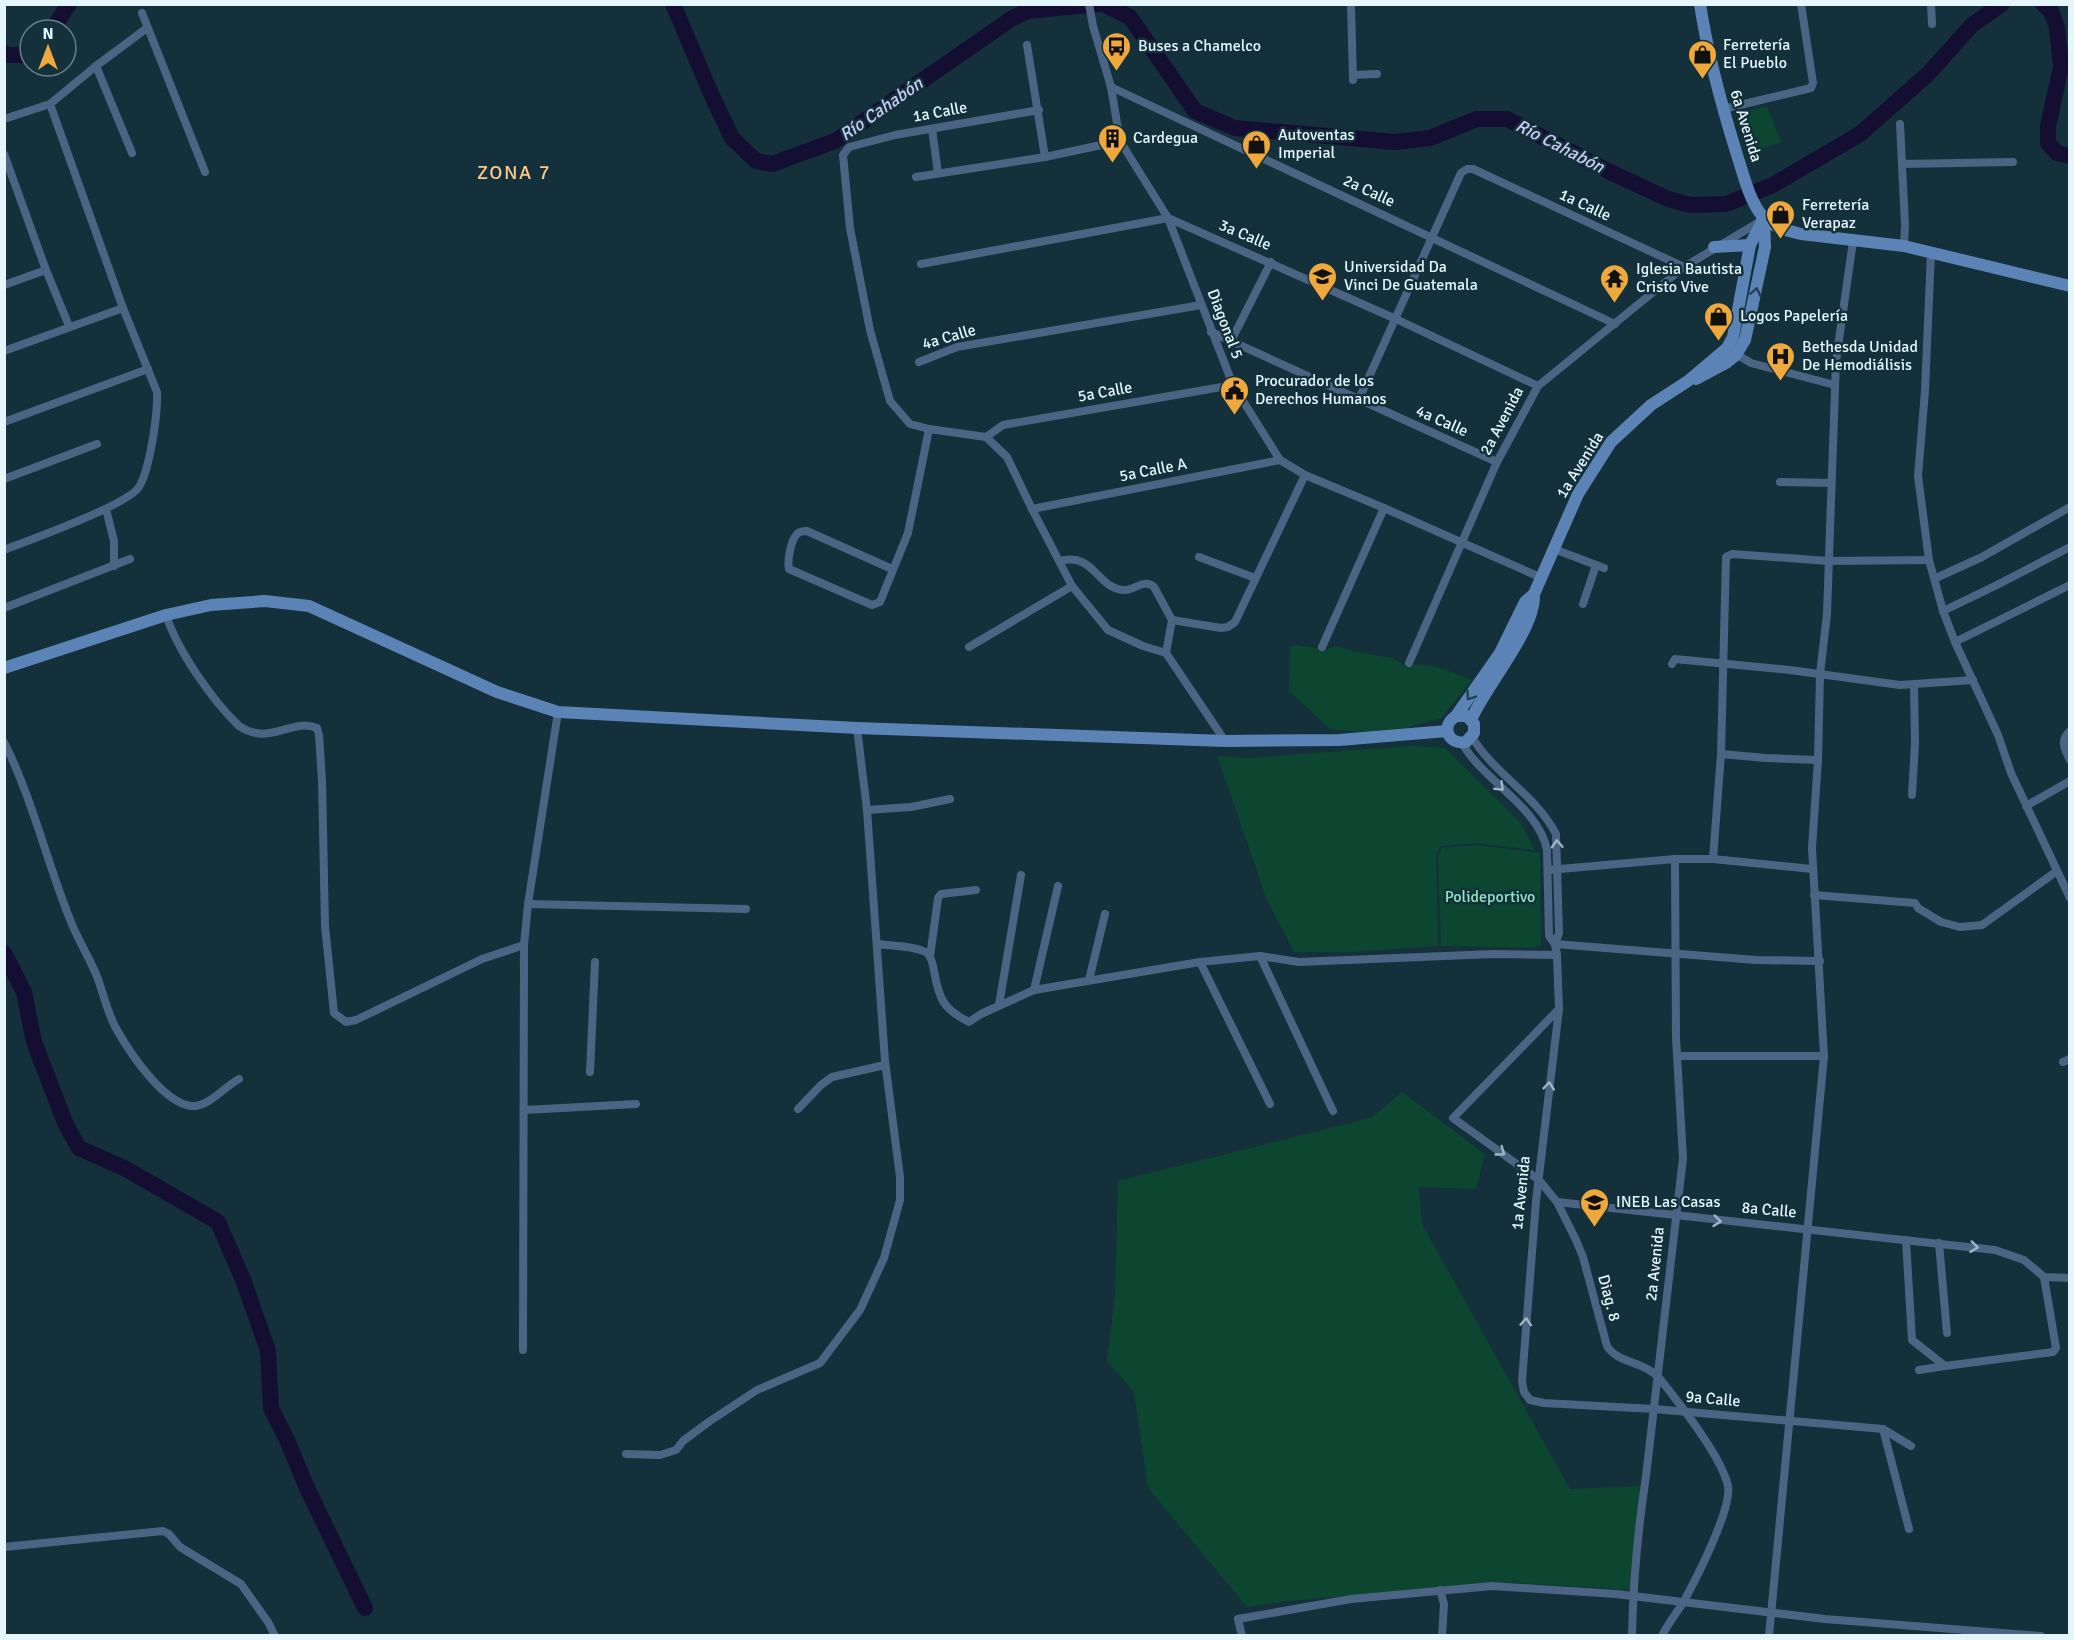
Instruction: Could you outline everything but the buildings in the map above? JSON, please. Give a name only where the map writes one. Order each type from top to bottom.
[{"type":"main road","name":"6a Avenida","points":[[1700,4],[1722,109],[1743,174],[1760,213]]},
{"type":"main road","points":[[1760,213],[1789,231],[1904,246],[2070,286]]},
{"type":"main road","points":[[1731,351],[1750,245],[1760,213]]},
{"type":"main road","points":[[1731,351],[1745,339],[1763,258],[1765,247],[1760,213]]},
{"type":"main road","points":[[1714,247],[1750,245]]},
{"type":"main road","name":"1a Avenida","points":[[1456,716],[1500,653],[1525,602],[1534,594],[1578,494],[1611,442],[1651,405],[1688,381],[1703,376],[1731,351]]},
{"type":"main road","name":"1a Avenida","points":[[1471,720],[1506,662],[1535,606],[1534,594]]},
{"type":"main road","points":[[4,668],[166,615],[211,605],[265,601],[309,606],[497,692],[558,711],[857,728],[1225,741],[1339,740],[1447,731]]},
{"type":"main road","points":[[1456,716],[1467,716],[1471,720],[1475,728],[1467,740],[1452,740],[1447,731],[1449,722],[1456,716]]},
{"type":"street","name":"Diagonal 5","points":[[1089,4],[1111,87],[1120,141],[1167,218],[1233,385],[1280,460],[1305,475],[1542,578]]},
{"type":"street","points":[[1351,4],[1353,77],[1377,74]]},
{"type":"street","points":[[1722,109],[1811,88],[1813,84],[1801,4]]},
{"type":"street","points":[[1931,4],[1932,24]]},
{"type":"street","points":[[142,13],[205,172]]},
{"type":"street","points":[[4,119],[50,104],[147,28]]},
{"type":"street","points":[[1027,45],[1045,157]]},
{"type":"street","points":[[96,66],[132,153]]},
{"type":"street","name":"2a Calle","points":[[1111,87],[1615,324]]},
{"type":"street","points":[[4,550],[106,509],[132,495],[139,487],[152,446],[157,401],[157,392],[123,308],[50,104]]},
{"type":"street","name":"1a Calle","points":[[929,429],[909,424],[890,401],[870,330],[850,228],[843,155],[849,147],[895,135],[1039,110]]},
{"type":"street","points":[[1900,124],[1904,246]]},
{"type":"street","points":[[932,129],[938,173]]},
{"type":"street","points":[[916,177],[1045,157],[1120,141]]},
{"type":"street","points":[[4,154],[69,326]]},
{"type":"street","points":[[1902,164],[2013,162]]},
{"type":"street","name":"1a Calle","points":[[1434,237],[1461,173],[1467,169],[1473,169],[1684,267]]},
{"type":"street","name":"2a Avenida","points":[[1409,663],[1497,462],[1538,386],[1684,267],[1760,213]]},
{"type":"street","points":[[921,264],[1167,218]]},
{"type":"street","name":"3a Calle","points":[[1167,218],[1271,262],[1538,386]]},
{"type":"street","points":[[1359,399],[1434,237]]},
{"type":"street","points":[[1768,1635],[1824,1056],[1820,961],[1812,869],[1820,674],[1827,614],[1834,385],[1839,333],[1853,241]]},
{"type":"street","points":[[1931,252],[1918,476],[1929,560],[1936,578],[1943,611],[1955,642],[1998,735],[2011,773],[2070,898]]},
{"type":"street","points":[[1231,341],[1271,262]]},
{"type":"street","points":[[4,285],[46,270]]},
{"type":"street","name":"4a Calle","points":[[919,362],[957,347],[1201,305]]},
{"type":"street","points":[[4,351],[123,308]]},
{"type":"street","name":"4a Calle","points":[[1211,332],[1497,462]]},
{"type":"street","points":[[1731,351],[1751,363],[1834,385]]},
{"type":"street","points":[[4,422],[148,369]]},
{"type":"street","name":"5a Calle","points":[[986,437],[1003,425],[1233,385]]},
{"type":"street","points":[[892,569],[807,531],[796,535],[788,563],[789,569],[872,605],[880,602],[908,533],[929,429],[986,437],[1007,457],[1072,586],[1108,630],[1143,646],[1166,653],[1225,741]]},
{"type":"street","points":[[4,479],[97,444]]},
{"type":"street","name":"5a Calle A","points":[[1032,509],[1280,460]]},
{"type":"street","points":[[1172,620],[1221,628],[1228,627],[1235,622],[1305,475]]},
{"type":"street","points":[[1780,482],[1832,483]]},
{"type":"street","points":[[1936,578],[1982,557],[2070,507]]},
{"type":"street","points":[[1322,647],[1384,508]]},
{"type":"street","points":[[106,509],[114,541],[114,566]]},
{"type":"street","points":[[1943,611],[2070,547]]},
{"type":"street","points":[[1554,549],[1600,567],[1583,604]]},
{"type":"street","points":[[1713,859],[1724,663],[1726,557],[1732,554],[1828,561],[1929,560]]},
{"type":"street","points":[[1199,557],[1255,578]]},
{"type":"street","points":[[1060,561],[1076,558],[1087,564],[1112,586],[1124,590],[1151,584],[1172,620],[1166,653]]},
{"type":"street","points":[[4,608],[130,559]]},
{"type":"street","points":[[1955,642],[2070,585]]},
{"type":"street","points":[[969,647],[1072,586]]},
{"type":"street","points":[[166,615],[186,658],[239,726],[257,735],[310,725],[317,728],[322,780],[325,926],[334,1013],[346,1022],[356,1020],[482,959],[524,945]]},
{"type":"street","points":[[1672,664],[1675,659],[1724,663],[1900,685],[1973,680]]},
{"type":"street","points":[[1912,795],[1915,743],[1914,685]]},
{"type":"street","points":[[523,1350],[524,945],[528,904],[558,711]]},
{"type":"street","points":[[626,1454],[660,1455],[675,1450],[683,1441],[710,1421],[757,1390],[820,1363],[860,1310],[885,1258],[900,1200],[900,1177],[885,1065],[867,810],[857,728]]},
{"type":"street","points":[[2070,731],[2064,736],[2062,744],[2070,760]]},
{"type":"street","points":[[1467,740],[1470,758],[1532,818],[1540,829],[1545,837],[1553,869]]},
{"type":"street","points":[[1467,740],[1515,783],[1551,823],[1556,834],[1553,869]]},
{"type":"street","points":[[4,742],[18,769],[70,919],[117,1030],[161,1090],[181,1102],[194,1107],[210,1100],[239,1079]]},
{"type":"street","points":[[1720,754],[1818,760]]},
{"type":"street","points":[[2026,806],[2070,781]]},
{"type":"street","points":[[867,810],[911,807],[950,800]]},
{"type":"street","points":[[1553,869],[1675,859],[1713,859],[1812,869]]},
{"type":"street","name":"2a Avenida","points":[[1632,1635],[1639,1520],[1683,1158],[1677,1056],[1675,859]]},
{"type":"street","name":"1a Avenida","points":[[1522,1381],[1529,1278],[1558,1009],[1555,944],[1559,933],[1553,869]]},
{"type":"street","points":[[1814,895],[1915,903],[1918,908],[1941,922],[1960,927],[1982,925],[2057,871]]},
{"type":"street","points":[[999,1005],[1021,875]]},
{"type":"street","points":[[1034,990],[1058,886]]},
{"type":"street","points":[[976,890],[941,894],[938,898],[930,957],[939,996],[949,1011],[969,1022],[999,1005],[1034,990],[1200,962],[1260,956],[1299,962],[1493,954],[1557,955]]},
{"type":"street","points":[[528,904],[747,909]]},
{"type":"street","points":[[1089,980],[1105,914]]},
{"type":"street","points":[[878,944],[920,950],[930,957]]},
{"type":"street","points":[[1555,944],[1756,960],[1820,961]]},
{"type":"street","points":[[1260,956],[1333,1111]]},
{"type":"street","points":[[590,1072],[595,962]]},
{"type":"street","points":[[1200,962],[1270,1104]]},
{"type":"street","points":[[1557,1202],[1539,1180],[1453,1118],[1558,1009]]},
{"type":"street","points":[[1677,1056],[1824,1056]]},
{"type":"street","points":[[798,1109],[832,1077],[885,1065]]},
{"type":"street","points":[[525,1110],[636,1104]]},
{"type":"street","name":"8a Calle","points":[[1557,1202],[1995,1250],[2024,1260],[2044,1277]]},
{"type":"street","name":"Diag. 8","points":[[1557,1202],[1582,1257],[1607,1346],[1612,1354],[1641,1365],[1658,1376]]},
{"type":"street","points":[[1906,1240],[1912,1340],[1945,1366]]},
{"type":"street","points":[[1939,1243],[1947,1333]]},
{"type":"street","points":[[1919,1370],[2053,1352],[2056,1348],[2044,1277],[2070,1278]]},
{"type":"street","points":[[1658,1376],[1714,1454],[1724,1474],[1728,1489],[1726,1506],[1701,1566],[1683,1603],[1672,1615],[1662,1635]]},
{"type":"street","name":"9a Calle","points":[[1522,1381],[1524,1392],[1530,1400],[1544,1403],[1654,1409],[1883,1429],[1911,1446]]},
{"type":"street","points":[[1883,1429],[1909,1529]]},
{"type":"street","points":[[4,1547],[163,1531],[169,1534],[180,1547],[242,1584],[275,1635]]},
{"type":"street","points":[[1242,1635],[1239,1620],[1351,1599],[1492,1586],[1633,1596],[1934,1632],[2041,1635]]},
{"type":"street","points":[[1440,1590],[1444,1604],[1442,1635]]},
{"type":"green space","points":[[1767,106],[1781,142],[1749,154],[1738,121],[1739,114]]},
{"type":"green space","points":[[1295,645],[1326,649],[1336,646],[1392,658],[1406,666],[1423,665],[1439,668],[1472,680],[1441,718],[1402,729],[1359,732],[1330,729],[1289,691],[1290,647]]},
{"type":"green space","points":[[1412,746],[1445,748],[1521,823],[1535,850],[1476,843],[1440,846],[1436,855],[1438,946],[1351,952],[1294,952],[1267,900],[1217,756],[1247,758]]},
{"type":"green space","name":"Polideportivo","points":[[1477,845],[1540,853],[1541,946],[1532,948],[1441,946],[1438,856],[1442,848]]},
{"type":"green space","points":[[1402,1092],[1485,1154],[1476,1189],[1419,1187],[1422,1224],[1570,1489],[1643,1486],[1631,1590],[1503,1582],[1288,1601],[1247,1607],[1148,1488],[1134,1392],[1107,1361],[1115,1295],[1118,1181],[1371,1118]]},
{"type":"waterway","name":"Río Cahabón","points":[[60,18],[69,4]]},
{"type":"waterway","name":"Río Cahabón","points":[[673,4],[732,138],[756,161],[772,164],[835,141],[1011,19],[1027,11],[1098,4]]},
{"type":"waterway","name":"Río Cahabón","points":[[1103,4],[1130,17],[1195,111],[1235,128],[1395,142],[1430,138],[1477,119],[1507,119],[1668,199],[1691,205],[1726,204],[1773,185],[1860,134],[1928,74],[1972,25],[2002,4]]},
{"type":"waterway","name":"Río Cahabón","points":[[2043,4],[2051,11],[2057,27],[2061,67],[2048,126],[2048,143],[2057,153],[2070,156]]},
{"type":"waterway","name":"Río Cahabón","points":[[4,53],[18,55]]},
{"type":"waterway","points":[[4,953],[24,992],[34,1042],[66,1125],[79,1148],[126,1169],[218,1222],[244,1282],[268,1351],[271,1408],[365,1608]]},
{"type":"place","name":"Buses a Chamelco","points":[[1117,72]]},
{"type":"place","name":"Ferretería El Pueblo","points":[[1702,80]]},
{"type":"place","name":"Cardegua","points":[[1112,164]]},
{"type":"place","name":"Autoventas Imperial","points":[[1257,170]]},
{"type":"place","name":"Ferretería Verapaz","points":[[1781,240]]},
{"type":"place","name":"Universidad Da Vinci De Guatemala","points":[[1323,302]]},
{"type":"place","name":"Iglesia Bautista Cristo Vive","points":[[1615,304]]},
{"type":"place","name":"Logos Papelería","points":[[1719,342]]},
{"type":"place","name":"Bethesda Unidad De Hemodiálisis","points":[[1781,382]]},
{"type":"place","name":"Procurador de los Derechos Humanos","points":[[1234,416]]},
{"type":"place","name":"INEB Las Casas","points":[[1595,1228]]},
{"type":"district","name":"ZONA 7","points":[[514,172]]}]
